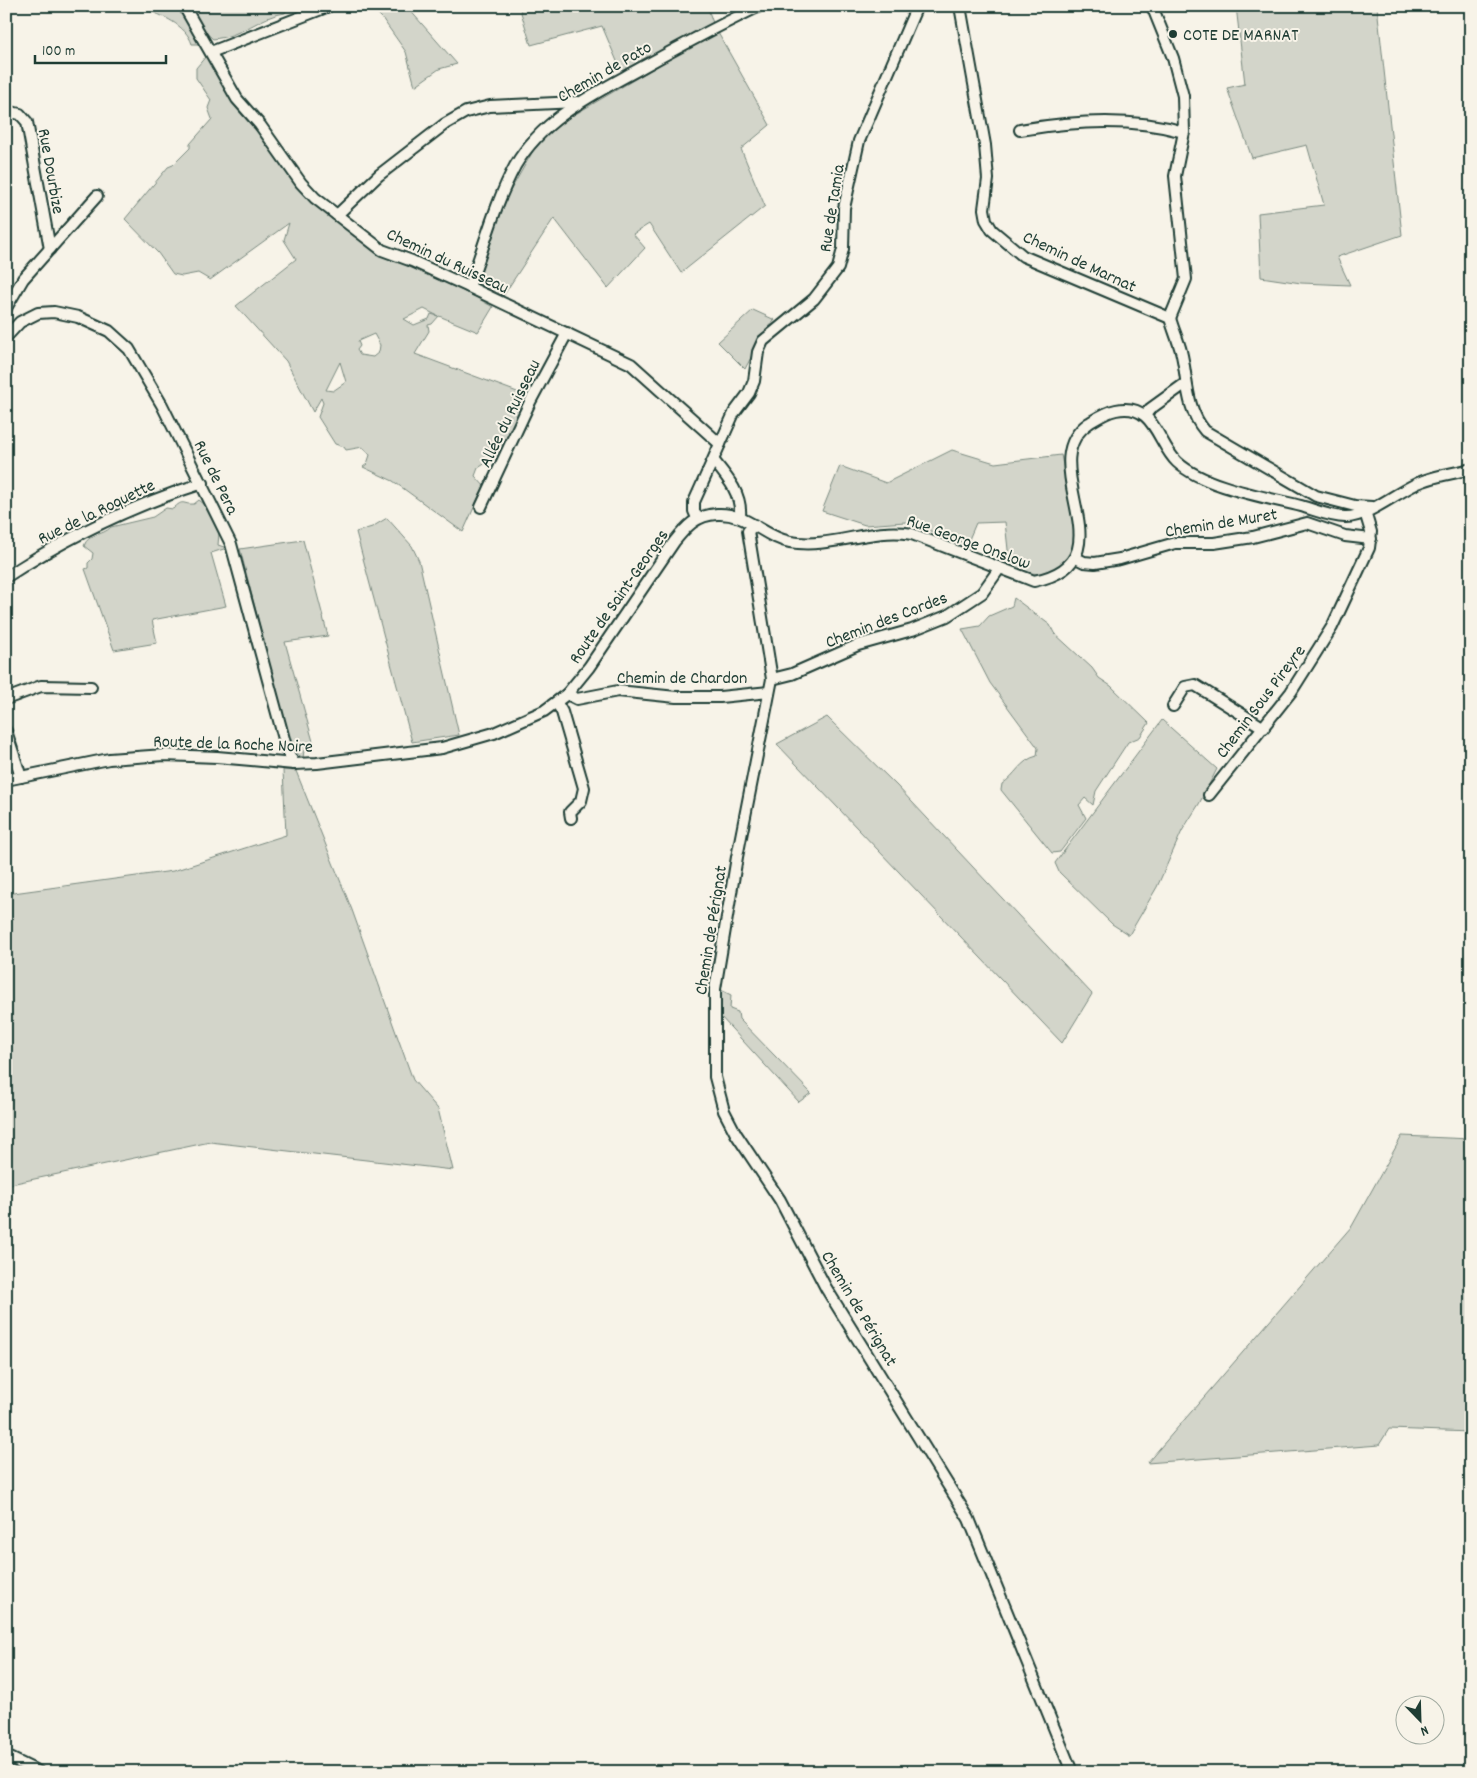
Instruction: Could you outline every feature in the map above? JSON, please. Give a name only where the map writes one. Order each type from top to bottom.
[{"type":"street","name":"Chemin du Ruisseau","points":[[184,6],[237,99],[260,125],[301,183],[315,198],[337,216],[382,250],[412,261],[469,287],[631,364],[720,444]]},
{"type":"street","points":[[211,52],[329,6]]},
{"type":"street","name":"Chemin de Pato","points":[[469,287],[504,191],[516,166],[536,138],[577,102],[711,29],[760,6]]},
{"type":"street","name":"Rue de Tamia","points":[[697,518],[694,511],[694,502],[734,413],[749,393],[754,381],[758,352],[763,341],[770,333],[814,299],[838,268],[843,249],[844,208],[859,141],[917,6]]},
{"type":"street","name":"Chemin de Marnat","points":[[960,6],[985,145],[988,179],[984,209],[986,220],[992,230],[1022,256],[1170,318]]},
{"type":"street","points":[[1152,6],[1179,76],[1183,96],[1184,132],[1175,176],[1186,279],[1170,318],[1181,350],[1191,407],[1198,423],[1205,431],[1316,496],[1369,509]]},
{"type":"street","points":[[337,216],[379,175],[446,124],[466,112],[490,106],[577,102]]},
{"type":"street","name":"Rue Dourbize","points":[[6,111],[20,114],[27,122],[50,249]]},
{"type":"street","points":[[1020,130],[1056,124],[1117,122],[1160,125],[1184,132]]},
{"type":"street","points":[[6,308],[23,279],[97,196]]},
{"type":"street","name":"Rue de Pera","points":[[6,337],[20,322],[38,314],[54,312],[78,317],[109,331],[129,349],[162,405],[203,483],[231,544],[288,750],[294,764]]},
{"type":"street","name":"Allée du Ruisseau","points":[[482,507],[530,402],[567,333]]},
{"type":"street","points":[[1145,415],[1150,409],[1186,383]]},
{"type":"street","points":[[1076,558],[1080,539],[1078,513],[1070,476],[1068,453],[1073,440],[1083,428],[1100,416],[1117,410],[1145,415],[1153,422],[1177,462],[1225,487],[1342,517],[1369,509],[1424,480],[1471,469]]},
{"type":"street","points":[[697,518],[719,513],[740,516],[741,506],[733,485],[714,461]]},
{"type":"street","name":"Rue de la Roquette","points":[[6,577],[27,563],[126,511],[203,483]]},
{"type":"street","points":[[1369,509],[1371,539]]},
{"type":"street","name":"Rue George Onslow","points":[[740,516],[789,542],[808,543],[892,531],[912,534],[1034,581],[1050,578],[1062,571],[1076,558]]},
{"type":"street","name":"Route de Saint-Georges","points":[[567,694],[589,667],[674,542],[686,526],[697,518]]},
{"type":"street","name":"Chemin de Muret","points":[[1076,558],[1084,562],[1095,563],[1120,559],[1175,544],[1214,543],[1253,537],[1307,523],[1345,536],[1371,539]]},
{"type":"street","name":"Chemin de Pérignat","points":[[755,525],[748,531],[762,604],[772,679],[715,989],[715,1078],[724,1111],[736,1134],[780,1200],[826,1288],[969,1519],[1072,1772]]},
{"type":"street","name":"Chemin Sous Pireyre","points":[[1209,795],[1264,728],[1307,670],[1332,627],[1371,539]]},
{"type":"street","name":"Chemin des Cordes","points":[[772,679],[792,674],[858,645],[912,630],[946,616],[982,593],[999,569]]},
{"type":"street","points":[[1173,706],[1185,687],[1195,685],[1264,728]]},
{"type":"street","points":[[6,699],[41,686],[91,687]]},
{"type":"street","name":"Chemin de Chardon","points":[[567,694],[577,699],[618,692],[720,697],[769,692]]},
{"type":"street","name":"Route de la Roche Noire","points":[[6,780],[109,759],[164,755],[217,757],[294,764],[390,756],[442,748],[494,733],[544,712],[567,694]]},
{"type":"street","points":[[557,703],[562,712],[584,788],[581,801],[570,812],[571,818]]},
{"type":"street","points":[[6,731],[21,777]]},
{"type":"street","points":[[6,1756],[39,1772]]},
{"type":"shaded area","points":[[142,6],[184,6],[205,44],[192,44],[185,31],[179,26],[158,14],[144,9]]},
{"type":"shaded area","points":[[190,6],[293,6],[287,9],[285,13],[267,18],[233,35],[213,39],[204,31]]},
{"type":"shaded area","points":[[370,6],[408,6],[457,64],[439,69],[415,86],[406,52],[382,18]]},
{"type":"shaded area","points":[[519,6],[707,6],[713,23],[622,73],[602,26],[531,45]]},
{"type":"shaded area","points":[[1236,6],[1377,6],[1402,235],[1337,257],[1350,285],[1301,283],[1261,277],[1258,213],[1324,205],[1307,145],[1252,158],[1227,88],[1245,84]]},
{"type":"shaded area","points":[[717,31],[770,125],[741,149],[765,206],[681,273],[649,224],[633,234],[645,248],[608,288],[554,218],[503,296],[477,283],[505,200],[533,151],[555,126]]},
{"type":"shaded area","points":[[207,55],[239,111],[265,141],[297,185],[379,253],[470,294],[493,307],[478,332],[439,316],[432,324],[428,325],[429,331],[415,354],[528,396],[500,461],[494,458],[478,468],[475,476],[486,488],[481,492],[463,532],[393,481],[363,467],[367,464],[370,455],[363,447],[346,450],[344,447],[335,444],[318,417],[323,403],[321,398],[313,412],[286,361],[236,306],[296,259],[284,240],[289,223],[210,280],[198,273],[182,276],[173,274],[158,253],[125,219],[168,167],[173,165],[190,148],[190,144],[212,119],[208,108],[211,100],[196,78],[196,68]],"holes":[[[424,309],[438,316],[431,314],[429,319],[414,325],[404,319]],[[374,334],[380,345],[379,352],[373,357],[360,355],[357,350],[360,346],[358,341]],[[340,362],[346,382],[333,391],[326,390]]]},
{"type":"shaded area","points":[[753,310],[775,320],[763,334],[745,369],[718,342]]},
{"type":"shaded area","points":[[952,450],[995,463],[1061,455],[1076,532],[1073,554],[1051,571],[1037,574],[1030,573],[1010,568],[1005,522],[976,523],[967,544],[905,522],[865,525],[822,511],[840,466],[886,483]]},
{"type":"shaded area","points":[[199,500],[204,504],[206,502],[219,533],[218,545],[227,548],[211,553],[226,606],[152,620],[157,643],[114,650],[85,569],[88,568],[88,563],[92,559],[93,553],[84,546],[86,542],[111,527],[153,517],[166,508],[173,509],[181,503],[194,504]]},
{"type":"shaded area","points":[[387,518],[412,546],[419,561],[459,735],[412,742],[356,532],[372,527]]},
{"type":"shaded area","points":[[303,540],[328,636],[285,642],[314,745],[304,750],[303,758],[293,751],[289,741],[240,549]]},
{"type":"shaded area","points":[[1014,598],[1050,625],[1054,633],[1092,668],[1099,678],[1111,686],[1149,723],[1140,737],[1128,742],[1096,791],[1093,805],[1085,798],[1079,805],[1086,818],[1060,852],[1052,853],[1001,790],[1002,784],[1022,764],[1037,756],[1038,748],[990,683],[962,629],[980,626],[989,616],[1012,606]]},
{"type":"shaded area","points":[[827,717],[897,786],[1092,994],[1062,1043],[777,744]]},
{"type":"shaded area","points":[[1162,720],[1217,769],[1199,804],[1182,831],[1157,887],[1129,935],[1112,924],[1059,872],[1055,863]]},
{"type":"shaded area","points":[[283,770],[296,771],[352,910],[413,1080],[438,1109],[453,1170],[210,1142],[6,1185],[6,894],[173,871],[286,835]]},
{"type":"shaded area","points":[[721,990],[731,995],[730,1009],[738,1012],[739,1019],[811,1093],[799,1102],[720,1016]]},
{"type":"shaded area","points":[[1402,1136],[1471,1139],[1471,1432],[1389,1429],[1379,1445],[1147,1463],[1352,1226]]},
{"type":"place","name":"COTE DE MARNAT","points":[[1173,34]]}]
